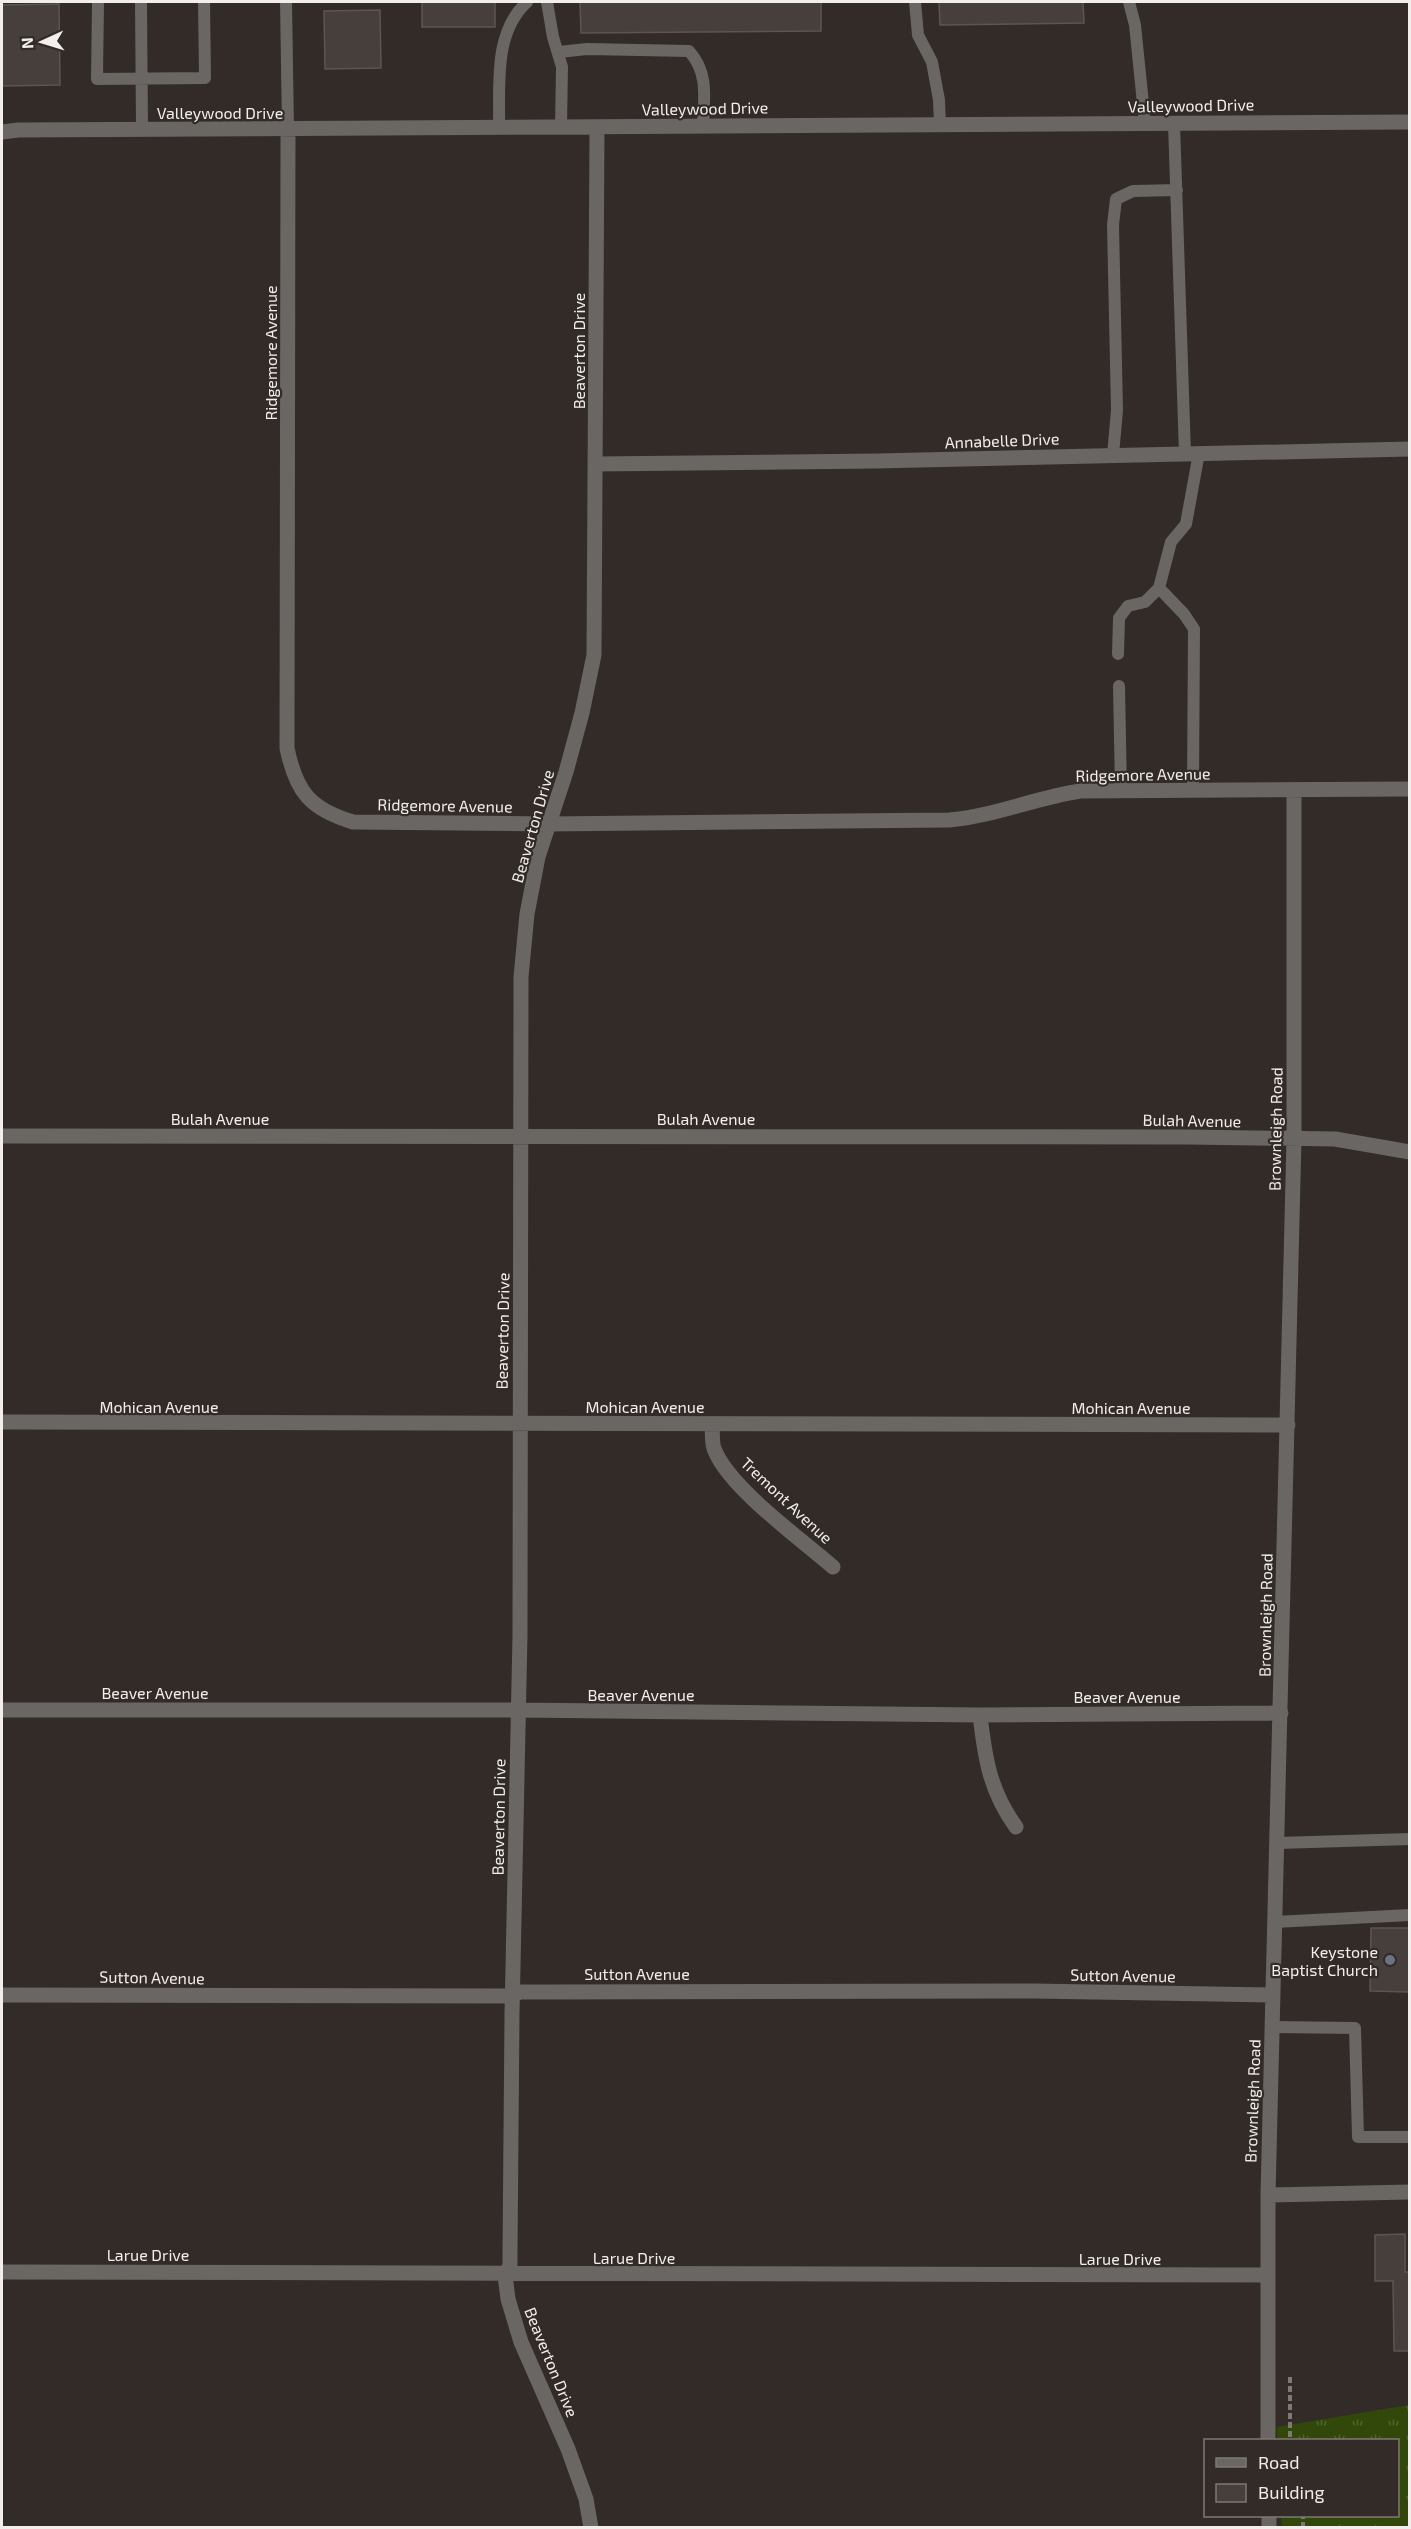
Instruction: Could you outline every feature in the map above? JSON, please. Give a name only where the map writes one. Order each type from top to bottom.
[{"type":"street","name":"Valleywood Drive","points":[[2,132],[142,129],[288,130],[1410,122]]},
{"type":"street","name":"Beaverton Drive","points":[[591,2528],[586,2499],[568,2449],[521,2342],[508,2299],[505,2275],[510,2266],[517,1710],[520,1635],[521,977],[526,914],[548,824],[572,753],[594,655],[597,128]]},
{"type":"street","name":"Ridgemore Avenue","points":[[288,130],[287,748],[291,769],[301,789],[312,803],[330,815],[353,822],[548,824],[949,820],[986,815],[1049,796],[1080,791],[1410,789]]},
{"type":"street","name":"Annabelle Drive","points":[[596,464],[877,462],[1410,449]]},
{"type":"street","name":"Brownleigh Road","points":[[1268,2439],[1268,2195],[1294,1139],[1294,790]]},
{"type":"street","name":"Bulah Avenue","points":[[2,1136],[1335,1139],[1410,1152]]},
{"type":"street","name":"Mohican Avenue","points":[[2,1422],[1288,1425]]},
{"type":"street","name":"Tremont Avenue","points":[[712,1424],[714,1450],[729,1472],[750,1495],[833,1567]]},
{"type":"street","name":"Beaver Avenue","points":[[2,1710],[517,1710],[980,1715],[1281,1713]]},
{"type":"street","points":[[980,1715],[986,1761],[1000,1804],[1016,1827]]},
{"type":"street","name":"Sutton Avenue","points":[[2,1995],[513,1996],[519,1992],[590,1991],[1034,1991],[1274,1995]]},
{"type":"street","points":[[1268,2195],[1410,2192]]},
{"type":"street","name":"Larue Drive","points":[[2,2272],[264,2271],[505,2275],[1267,2276]]},
{"type":"lane","points":[[98,2],[97,80],[205,78],[204,2]]},
{"type":"lane","points":[[141,2],[142,129]]},
{"type":"lane","points":[[286,2],[288,130]]},
{"type":"lane","points":[[499,128],[504,35],[514,14],[526,2]]},
{"type":"lane","points":[[547,2],[553,37],[562,67],[561,128]]},
{"type":"lane","points":[[915,2],[918,35],[932,62],[939,100],[940,125]]},
{"type":"lane","points":[[1129,2],[1135,25],[1145,123]]},
{"type":"lane","points":[[559,52],[586,49],[689,51],[700,63],[705,82],[703,126]]},
{"type":"lane","points":[[1118,654],[1119,618],[1128,606],[1145,603],[1159,588],[1171,542],[1186,524],[1192,454],[1174,123]]},
{"type":"lane","points":[[1113,455],[1117,410],[1113,225],[1116,199],[1133,190],[1177,190]]},
{"type":"lane","points":[[1159,588],[1184,614],[1194,629],[1193,790]]},
{"type":"lane","points":[[1119,686],[1121,791]]},
{"type":"lane","points":[[1278,1843],[1410,1839]]},
{"type":"lane","points":[[1275,1922],[1410,1915]]},
{"type":"lane","points":[[1272,2027],[1355,2028],[1358,2137],[1410,2137]]},
{"type":"path","points":[[1290,2377],[1290,2439]]},
{"type":"green space","points":[[1409,2405],[1409,2527],[1282,2527],[1281,2517],[1399,2517],[1399,2439],[1277,2439],[1277,2427]]},
{"type":"building","points":[[422,2],[495,2],[495,27],[422,27]]},
{"type":"building","points":[[580,2],[821,2],[821,31],[581,33]]},
{"type":"building","points":[[939,2],[1083,2],[1084,23],[940,25]]},
{"type":"building","points":[[59,4],[60,85],[2,86],[2,5]]},
{"type":"building","points":[[380,10],[381,68],[325,69],[324,11]]},
{"type":"building","name":"Keystone Baptist Church","points":[[1371,1928],[1410,1928],[1410,1992],[1370,1991]]},
{"type":"building","points":[[1405,2234],[1405,2272],[1410,2272],[1410,2351],[1394,2351],[1393,2281],[1375,2281],[1375,2235]]},
{"type":"place","name":"Keystone Baptist Church","points":[[1390,1960]]}]
